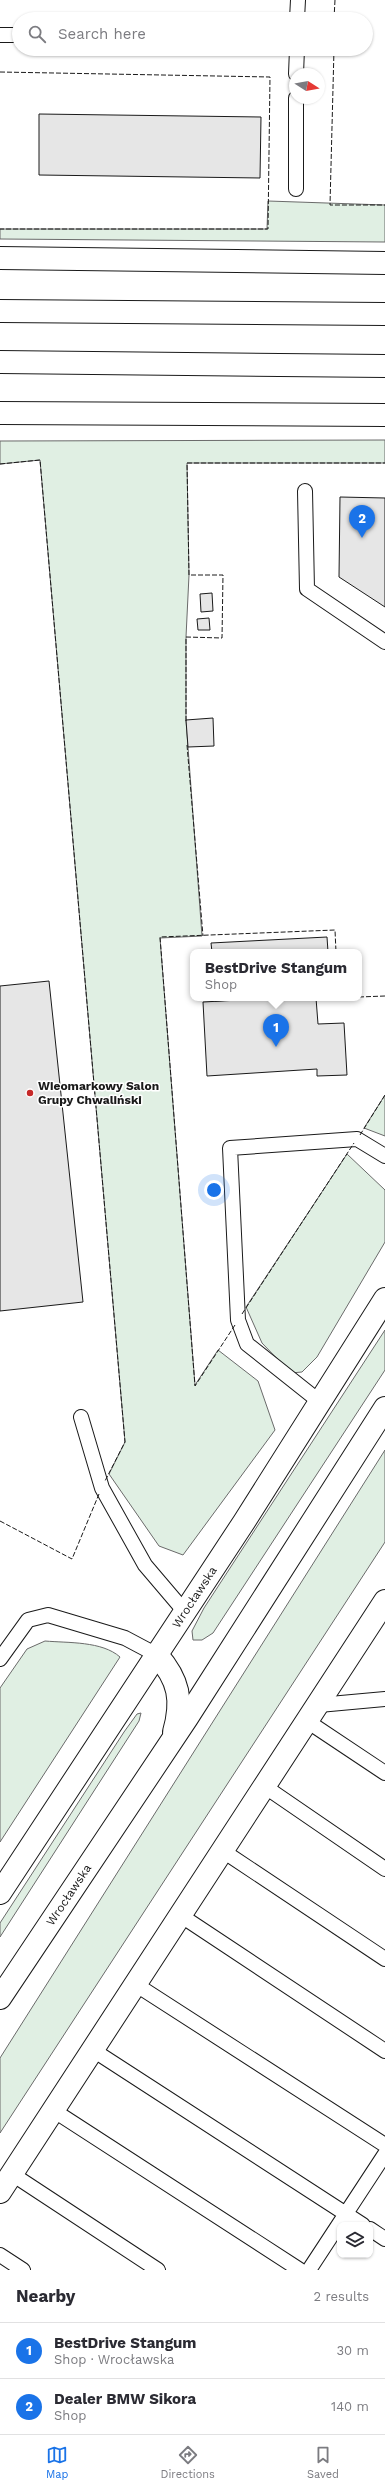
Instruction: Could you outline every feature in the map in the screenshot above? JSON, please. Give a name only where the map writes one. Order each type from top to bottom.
[{"type":"main road","points":[[0,258],[385,262]]},
{"type":"main road","points":[[0,311],[385,314]]},
{"type":"main road","points":[[0,362],[385,366]]},
{"type":"main road","points":[[0,413],[385,415]]},
{"type":"main road","name":"Wrocławska","points":[[0,1893],[158,1655],[385,1299]]},
{"type":"main road","name":"Wrocławska","points":[[0,1998],[172,1740],[385,1408]]},
{"type":"main road","points":[[6,2183],[264,1786],[313,1712],[378,1621],[385,1601]]},
{"type":"main road","points":[[158,1655],[171,1671],[177,1685],[179,1717],[172,1740]]},
{"type":"lane","points":[[297,12],[298,0]]},
{"type":"lane","points":[[0,35],[12,35]]},
{"type":"lane","points":[[296,68],[297,56]]},
{"type":"lane","points":[[296,104],[296,189]]},
{"type":"lane","points":[[305,491],[307,589],[385,642]]},
{"type":"lane","points":[[320,1402],[247,1344],[238,1320],[230,1148],[357,1138],[385,1156]]},
{"type":"lane","points":[[81,1416],[102,1488],[145,1565],[185,1612]]},
{"type":"lane","points":[[0,1659],[28,1620],[48,1615],[124,1638],[158,1655]]},
{"type":"lane","points":[[313,1712],[385,1699]]},
{"type":"lane","points":[[313,1712],[385,1772]]},
{"type":"lane","points":[[264,1786],[385,1869]]},
{"type":"lane","points":[[223,1851],[385,1959]]},
{"type":"lane","points":[[180,1915],[385,2051]]},
{"type":"lane","points":[[135,1984],[385,2145]]},
{"type":"lane","points":[[93,2050],[358,2222]]},
{"type":"lane","points":[[53,2110],[300,2270]]},
{"type":"lane","points":[[309,2270],[385,2154]]},
{"type":"lane","points":[[6,2183],[158,2270]]},
{"type":"lane","points":[[373,2231],[385,2239]]},
{"type":"lane","points":[[0,2255],[23,2270]]},
{"type":"green space","points":[[268,201],[385,205],[385,242],[0,239],[0,229],[267,229]]},
{"type":"green space","points":[[385,440],[385,463],[187,463],[189,575],[186,637],[186,720],[202,936],[160,938],[195,1385],[218,1350],[258,1381],[275,1430],[183,1555],[159,1546],[109,1474],[125,1442],[40,460],[0,464],[0,441]]},
{"type":"green space","points":[[385,1095],[385,1136],[364,1128]]},
{"type":"green space","points":[[347,1154],[385,1190],[385,1242],[317,1357],[302,1372],[291,1373],[262,1343],[246,1307]]},
{"type":"green space","points":[[385,1330],[385,1370],[213,1633],[202,1640],[193,1640],[192,1631],[204,1608]]},
{"type":"green space","points":[[385,1450],[385,1542],[0,2133],[0,2058]]},
{"type":"green space","points":[[45,1641],[94,1645],[113,1652],[120,1657],[0,1842],[0,1688],[27,1649]]},
{"type":"green space","points":[[141,1713],[139,1721],[0,1937],[0,1923],[124,1732],[137,1714]]},
{"type":"building","points":[[39,114],[261,117],[260,178],[39,175]]},
{"type":"building","points":[[340,497],[385,498],[385,607],[339,577]]},
{"type":"building","points":[[212,593],[213,611],[201,612],[200,594]]},
{"type":"building","points":[[209,618],[210,630],[198,630],[197,619]]},
{"type":"building","points":[[213,718],[214,746],[188,747],[186,720]]},
{"type":"building","points":[[327,937],[328,949],[212,949],[211,943]]},
{"type":"building","name":"Wieomarkowy Salon Grupy Chwaliński","points":[[49,981],[83,1302],[0,1311],[0,986]]},
{"type":"building","points":[[316,1001],[318,1024],[344,1023],[347,1075],[317,1076],[317,1069],[207,1076],[203,1002]]},
{"type":"fence","points":[[334,12],[335,0]]},
{"type":"fence","points":[[334,56],[330,205],[385,205]]},
{"type":"fence","points":[[0,72],[270,77],[268,229],[0,229]]},
{"type":"fence","points":[[0,464],[40,460],[125,1442],[105,1481]]},
{"type":"fence","points":[[186,721],[186,637],[222,638],[223,575],[189,575],[187,463],[385,463]]},
{"type":"fence","points":[[187,745],[203,936]]},
{"type":"fence","points":[[235,1325],[195,1386],[160,937],[335,930],[336,949]]},
{"type":"fence","points":[[362,997],[385,996]]},
{"type":"fence","points":[[360,1135],[385,1095]]},
{"type":"fence","points":[[242,1314],[354,1143]]},
{"type":"fence","points":[[0,1521],[72,1559],[99,1494]]},
{"type":"place","name":"Dealer BMW Sikora","points":[[362,538]]},
{"type":"place","name":"BestDrive Stangum","points":[[276,1047]]},
{"type":"place","name":"Wieomarkowy Salon Grupy Chwaliński","points":[[30,1093]]}]
